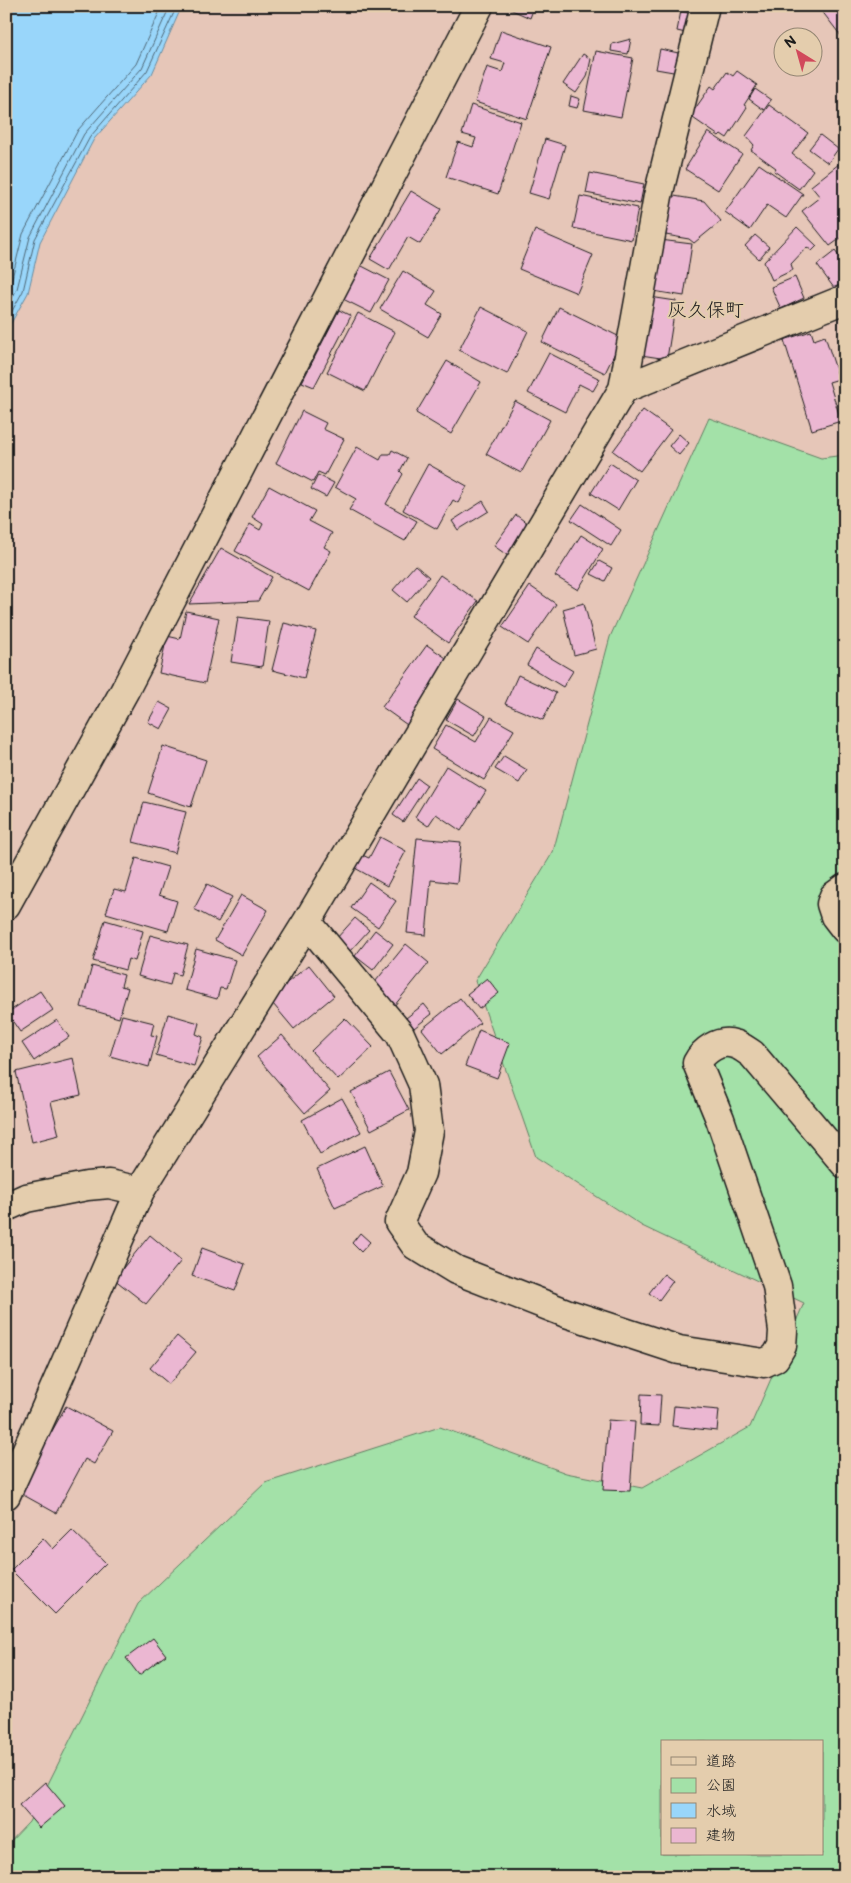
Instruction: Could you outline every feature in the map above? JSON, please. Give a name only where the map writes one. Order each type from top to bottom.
[{"type":"street","points":[[6,904],[125,690],[479,6]]},
{"type":"street","points":[[6,1495],[140,1191],[306,922],[623,389],[658,196],[705,6]]},
{"type":"street","points":[[623,389],[845,299]]},
{"type":"street","points":[[845,888],[834,896],[831,904],[834,916],[845,929]]},
{"type":"street","points":[[306,922],[400,1034],[423,1085],[429,1131],[421,1173],[399,1222],[415,1245],[456,1270],[566,1313],[679,1350],[764,1363],[775,1358],[782,1346],[783,1332],[777,1286],[720,1118],[697,1063],[701,1054],[720,1044],[734,1043],[752,1054],[845,1164]]},
{"type":"street","points":[[6,1208],[26,1198],[87,1186],[109,1184],[140,1191]]},
{"type":"green space","points":[[709,418],[821,458],[845,455],[845,1877],[6,1877],[6,1846],[29,1822],[138,1604],[265,1483],[440,1427],[566,1473],[642,1488],[750,1427],[804,1303],[642,1226],[536,1157],[475,981],[553,852],[610,637]]},
{"type":"water","points":[[6,6],[182,6],[152,74],[94,139],[40,242],[28,293],[6,332]]},
{"type":"building","points":[[503,6],[548,6],[546,12],[534,7],[530,18]]},
{"type":"building","points":[[818,6],[845,6],[845,33],[841,36]]},
{"type":"building","points":[[681,11],[694,14],[690,34],[677,31]]},
{"type":"building","points":[[501,30],[551,47],[527,119],[475,102],[487,67],[502,72],[505,63],[491,59]]},
{"type":"building","points":[[631,39],[628,54],[611,51],[612,44]]},
{"type":"building","points":[[660,49],[683,54],[679,73],[656,69]]},
{"type":"building","points":[[596,51],[633,58],[621,117],[584,110]]},
{"type":"building","points":[[583,54],[591,59],[587,77],[576,93],[563,84]]},
{"type":"building","points":[[737,71],[757,85],[744,105],[747,107],[727,138],[721,134],[719,136],[690,116],[711,86],[715,89],[727,72],[733,76]]},
{"type":"building","points":[[755,89],[771,100],[764,110],[749,99]]},
{"type":"building","points":[[571,96],[580,99],[577,108],[569,106]]},
{"type":"building","points":[[471,105],[521,122],[498,194],[446,177],[458,142],[473,147],[476,138],[462,134]]},
{"type":"building","points":[[769,105],[808,133],[792,154],[813,170],[799,189],[774,171],[776,168],[751,150],[754,145],[746,136]]},
{"type":"building","points":[[708,132],[742,154],[718,190],[685,169]]},
{"type":"building","points":[[820,135],[838,149],[828,163],[809,149]]},
{"type":"building","points":[[545,139],[565,145],[549,199],[529,193]]},
{"type":"building","points":[[844,160],[845,235],[830,246],[802,211],[820,197],[811,186]]},
{"type":"building","points":[[759,164],[803,194],[786,218],[767,205],[750,230],[725,212]]},
{"type":"building","points":[[590,173],[644,184],[640,204],[586,193]]},
{"type":"building","points":[[411,191],[441,209],[420,244],[408,237],[389,270],[370,259]]},
{"type":"building","points":[[668,195],[704,201],[721,221],[694,243],[689,239],[660,234]]},
{"type":"building","points":[[580,196],[638,208],[632,240],[573,228]]},
{"type":"building","points":[[797,227],[817,246],[812,251],[807,247],[791,264],[793,270],[772,280],[764,262]]},
{"type":"building","points":[[535,230],[593,255],[577,293],[519,269]]},
{"type":"building","points":[[755,235],[769,247],[759,259],[745,246]]},
{"type":"building","points":[[660,240],[692,244],[684,296],[653,291]]},
{"type":"building","points":[[835,251],[845,264],[845,285],[837,292],[817,265]]},
{"type":"building","points":[[360,265],[389,280],[371,313],[343,299]]},
{"type":"building","points":[[403,271],[436,291],[427,305],[442,314],[428,337],[380,309]]},
{"type":"building","points":[[795,277],[804,298],[781,309],[771,287]]},
{"type":"building","points":[[650,297],[676,301],[667,359],[641,355]]},
{"type":"building","points":[[481,307],[528,331],[507,374],[459,350]]},
{"type":"building","points":[[559,307],[622,338],[605,373],[542,342]]},
{"type":"building","points":[[339,310],[351,316],[314,387],[302,382]]},
{"type":"building","points":[[358,313],[395,332],[365,391],[327,372]]},
{"type":"building","points":[[811,331],[814,340],[825,336],[839,379],[829,382],[841,421],[812,430],[784,340]]},
{"type":"building","points":[[549,353],[600,379],[593,391],[579,384],[565,412],[528,393]]},
{"type":"building","points":[[447,361],[481,382],[451,434],[416,413]]},
{"type":"building","points":[[515,401],[550,420],[521,473],[486,454]]},
{"type":"building","points":[[643,410],[671,430],[640,471],[613,451]]},
{"type":"building","points":[[302,411],[326,423],[323,429],[344,439],[325,475],[318,472],[313,482],[276,463]]},
{"type":"building","points":[[679,434],[689,443],[679,455],[669,446]]},
{"type":"building","points":[[357,447],[380,460],[383,454],[390,454],[392,450],[407,458],[400,471],[403,474],[386,504],[417,521],[405,541],[349,510],[356,499],[335,487]]},
{"type":"building","points":[[610,463],[636,480],[618,510],[591,493]]},
{"type":"building","points":[[428,464],[467,486],[458,503],[453,500],[437,529],[403,510]]},
{"type":"building","points":[[318,475],[334,483],[326,497],[311,489]]},
{"type":"building","points":[[269,486],[315,511],[309,521],[332,533],[324,547],[331,551],[309,591],[235,551],[250,524],[260,530],[263,524],[252,517]]},
{"type":"building","points":[[483,501],[489,511],[458,530],[452,521]]},
{"type":"building","points":[[582,504],[621,530],[611,546],[571,520]]},
{"type":"building","points":[[516,515],[535,529],[514,560],[494,546]]},
{"type":"building","points":[[581,535],[603,549],[578,590],[555,576]]},
{"type":"building","points":[[221,548],[272,577],[258,601],[189,604]]},
{"type":"building","points":[[599,561],[612,568],[605,581],[591,574]]},
{"type":"building","points":[[415,565],[429,577],[407,602],[393,590]]},
{"type":"building","points":[[440,575],[478,601],[448,643],[411,616]]},
{"type":"building","points":[[530,586],[556,604],[528,644],[502,627]]},
{"type":"building","points":[[584,603],[596,649],[574,655],[563,609]]},
{"type":"building","points":[[186,611],[219,618],[205,683],[159,673],[167,636],[180,639]]},
{"type":"building","points":[[238,617],[269,621],[262,667],[231,662]]},
{"type":"building","points":[[284,623],[316,631],[304,678],[272,670]]},
{"type":"building","points":[[427,645],[455,664],[410,727],[382,707]]},
{"type":"building","points":[[536,649],[573,671],[563,687],[527,665]]},
{"type":"building","points":[[518,675],[556,693],[543,720],[505,704]]},
{"type":"building","points":[[458,699],[486,716],[474,736],[446,720]]},
{"type":"building","points":[[159,702],[172,709],[161,729],[148,722]]},
{"type":"building","points":[[491,717],[514,730],[484,780],[432,749],[446,725],[476,742]]},
{"type":"building","points":[[163,746],[206,760],[191,807],[148,793]]},
{"type":"building","points":[[504,756],[527,770],[519,783],[495,769]]},
{"type":"building","points":[[446,766],[486,791],[461,831],[436,814],[428,826],[415,817]]},
{"type":"building","points":[[417,778],[427,785],[403,822],[393,815]]},
{"type":"building","points":[[144,802],[186,812],[175,853],[133,842]]},
{"type":"building","points":[[380,837],[406,851],[387,886],[355,868],[362,855],[369,858]]},
{"type":"building","points":[[417,838],[461,842],[457,883],[431,880],[426,935],[407,933]]},
{"type":"building","points":[[136,858],[168,867],[159,895],[177,901],[168,931],[106,913],[114,889],[126,892]]},
{"type":"building","points":[[369,882],[396,901],[378,927],[351,908]]},
{"type":"building","points":[[207,884],[232,897],[218,922],[194,909]]},
{"type":"building","points":[[241,895],[268,910],[242,955],[215,940]]},
{"type":"building","points":[[355,918],[369,930],[349,952],[336,939]]},
{"type":"building","points":[[105,920],[143,931],[135,961],[128,959],[125,970],[93,961]]},
{"type":"building","points":[[375,930],[393,944],[373,970],[355,956]]},
{"type":"building","points":[[150,935],[188,945],[180,975],[173,973],[170,985],[138,976]]},
{"type":"building","points":[[406,944],[429,963],[394,1006],[371,987]]},
{"type":"building","points":[[196,949],[235,960],[226,989],[220,988],[217,999],[185,990]]},
{"type":"building","points":[[309,965],[334,996],[294,1029],[268,998]]},
{"type":"building","points":[[92,966],[124,975],[121,986],[128,988],[119,1018],[81,1007]]},
{"type":"building","points":[[487,978],[499,993],[479,1009],[467,994]]},
{"type":"building","points":[[40,991],[53,1010],[20,1032],[7,1013]]},
{"type":"building","points":[[460,998],[480,1023],[442,1054],[422,1029]]},
{"type":"building","points":[[424,1004],[432,1014],[414,1028],[406,1018]]},
{"type":"building","points":[[168,1014],[199,1023],[196,1034],[203,1037],[194,1066],[156,1055]]},
{"type":"building","points":[[122,1015],[154,1023],[151,1035],[157,1036],[149,1067],[110,1056]]},
{"type":"building","points":[[345,1018],[373,1047],[338,1080],[311,1051]]},
{"type":"building","points":[[57,1020],[69,1037],[34,1061],[22,1043]]},
{"type":"building","points":[[479,1030],[510,1043],[497,1078],[465,1066]]},
{"type":"building","points":[[282,1035],[330,1091],[305,1113],[257,1057]]},
{"type":"building","points":[[73,1058],[81,1095],[51,1102],[59,1135],[32,1142],[16,1072]]},
{"type":"building","points":[[389,1072],[409,1110],[371,1130],[351,1092]]},
{"type":"building","points":[[342,1098],[361,1132],[320,1154],[302,1120]]},
{"type":"building","points":[[365,1146],[383,1186],[335,1208],[317,1169]]},
{"type":"building","points":[[360,1233],[370,1242],[361,1252],[352,1243]]},
{"type":"building","points":[[150,1235],[181,1261],[146,1304],[114,1279]]},
{"type":"building","points":[[202,1248],[245,1264],[235,1291],[192,1276]]},
{"type":"building","points":[[664,1274],[673,1281],[659,1300],[649,1293]]},
{"type":"building","points":[[177,1336],[196,1352],[169,1384],[150,1368]]},
{"type":"building","points":[[641,1394],[661,1395],[659,1426],[640,1425]]},
{"type":"building","points":[[66,1406],[113,1431],[94,1464],[85,1459],[56,1513],[18,1492]]},
{"type":"building","points":[[674,1406],[719,1410],[717,1431],[672,1426]]},
{"type":"building","points":[[608,1420],[635,1422],[630,1491],[603,1490]]},
{"type":"building","points":[[72,1530],[106,1563],[55,1614],[11,1570],[43,1538],[53,1549]]},
{"type":"building","points":[[153,1638],[166,1655],[139,1675],[126,1658]]},
{"type":"building","points":[[45,1782],[65,1806],[39,1828],[19,1805]]},
{"type":"district","name":"灰久保町","points":[[706,309]]}]
